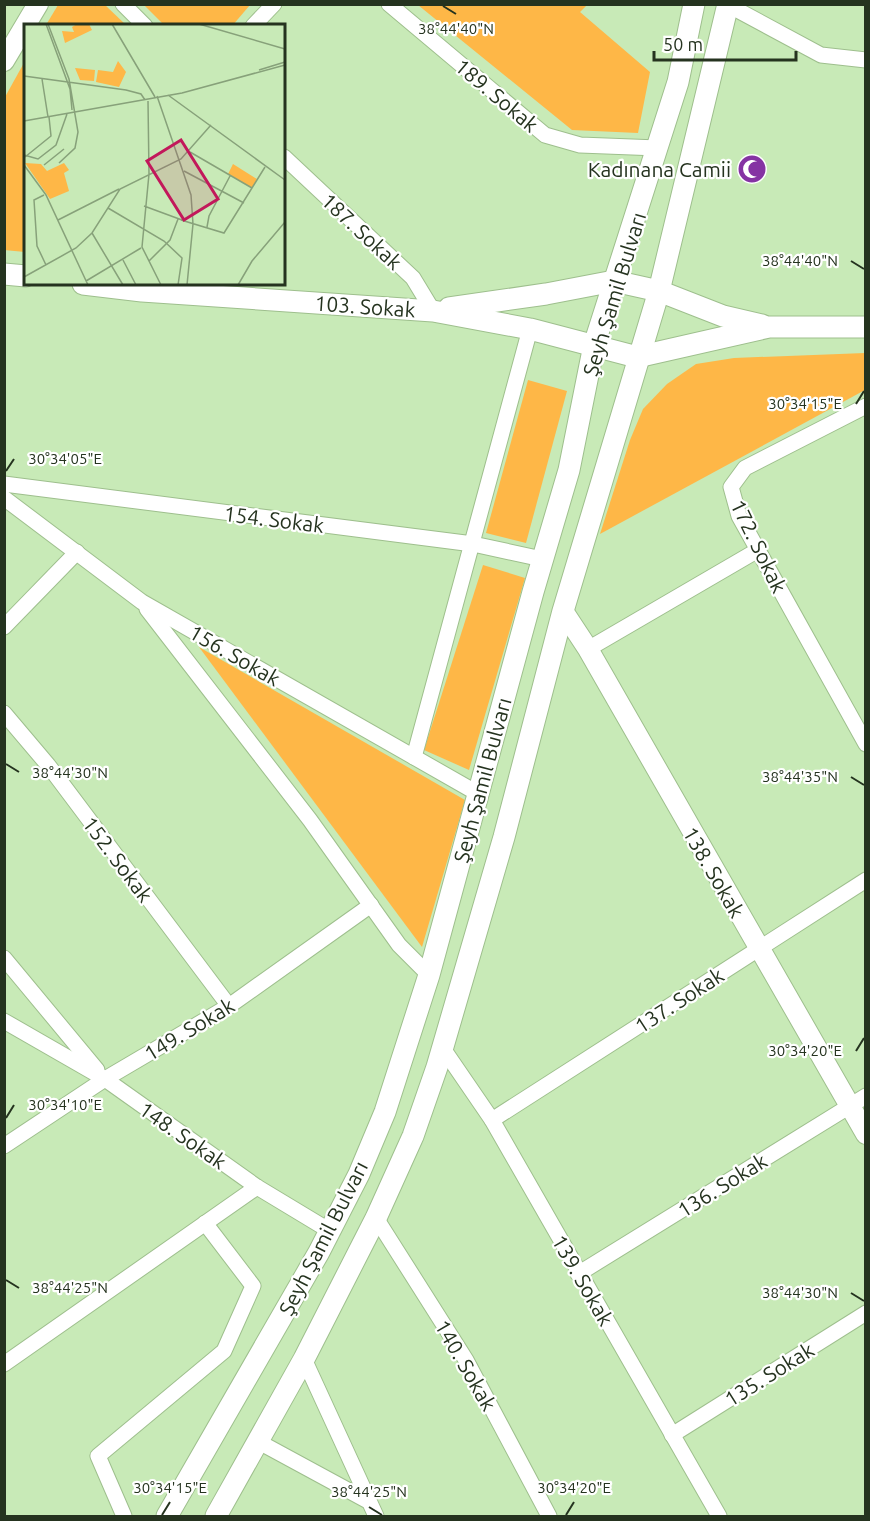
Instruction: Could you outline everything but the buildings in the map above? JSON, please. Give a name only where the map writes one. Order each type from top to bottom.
[{"type":"main road","name":"Şeyh Şamil Bulvarı","points":[[168,1516],[241,1393],[330,1231],[359,1174],[385,1112],[429,975],[477,793],[569,470],[594,345],[614,281],[632,235],[678,82],[694,4]]},
{"type":"main road","name":"Şeyh Şamil Bulvarı","points":[[216,1516],[304,1359],[376,1218],[413,1136],[442,1047],[504,837],[563,611],[637,357],[659,291],[728,5]]},
{"type":"main road","points":[[4,274],[24,276]]},
{"type":"main road","name":"103. Sokak","points":[[433,311],[614,281],[659,291],[723,316],[769,327]]},
{"type":"main road","name":"103. Sokak","points":[[102,285],[433,311],[530,329],[637,357]]},
{"type":"main road","points":[[637,357],[769,327],[866,327]]},
{"type":"street","points":[[26,24],[38,4]]},
{"type":"street","points":[[123,4],[143,24]]},
{"type":"street","points":[[255,24],[274,4]]},
{"type":"street","name":"189. Sokak","points":[[389,4],[545,135],[580,145],[658,148]]},
{"type":"street","points":[[728,5],[821,55],[866,60]]},
{"type":"street","points":[[4,61],[24,27]]},
{"type":"street","name":"187. Sokak","points":[[285,158],[413,278],[433,311]]},
{"type":"street","points":[[414,757],[530,329]]},
{"type":"street","name":"172. Sokak","points":[[866,406],[745,468],[731,487],[739,516],[866,744]]},
{"type":"street","name":"154. Sokak","points":[[4,484],[473,544],[542,559]]},
{"type":"street","name":"156. Sokak","points":[[4,498],[142,602],[477,793]]},
{"type":"street","points":[[588,649],[758,550]]},
{"type":"street","points":[[4,627],[77,552]]},
{"type":"street","points":[[142,602],[310,820],[399,945],[429,975]]},
{"type":"street","name":"138. Sokak","points":[[563,611],[588,649],[758,949],[857,1101],[866,1134]]},
{"type":"street","name":"152. Sokak","points":[[4,713],[48,765],[229,1006]]},
{"type":"street","name":"137. Sokak","points":[[492,1120],[866,880]]},
{"type":"street","name":"149. Sokak","points":[[4,1146],[105,1079],[229,1006],[371,905]]},
{"type":"street","points":[[4,958],[105,1079]]},
{"type":"street","name":"148. Sokak","points":[[4,1021],[105,1079],[257,1187],[330,1231]]},
{"type":"street","name":"139. Sokak","points":[[442,1047],[492,1120],[578,1274],[719,1516]]},
{"type":"street","name":"136. Sokak","points":[[578,1274],[857,1101]]},
{"type":"street","points":[[4,1365],[257,1187]]},
{"type":"street","name":"140. Sokak","points":[[376,1218],[466,1360],[549,1516]]},
{"type":"street","points":[[124,1516],[98,1455],[224,1351],[254,1286],[206,1224]]},
{"type":"street","name":"135. Sokak","points":[[672,1435],[866,1313]]},
{"type":"street","points":[[304,1359],[366,1500],[376,1516]]},
{"type":"street","points":[[259,1442],[366,1500]]},
{"type":"shaded area","points":[[58,5],[105,5],[125,24],[47,24]]},
{"type":"shaded area","points":[[144,5],[250,5],[234,24],[163,24]]},
{"type":"shaded area","points":[[418,5],[587,5],[580,12],[650,72],[638,133],[572,130]]},
{"type":"shaded area","points":[[24,63],[24,252],[4,250],[5,97]]},
{"type":"shaded area","points":[[865,353],[865,390],[600,534],[630,440],[643,409],[667,384],[696,364],[734,358]]},
{"type":"shaded area","points":[[528,380],[567,391],[526,543],[486,533]]},
{"type":"shaded area","points":[[483,565],[525,578],[469,770],[424,750]]},
{"type":"shaded area","points":[[199,647],[465,800],[422,947]]},
{"type":"place","name":"Kadınana Camii","points":[[752,169]]}]
